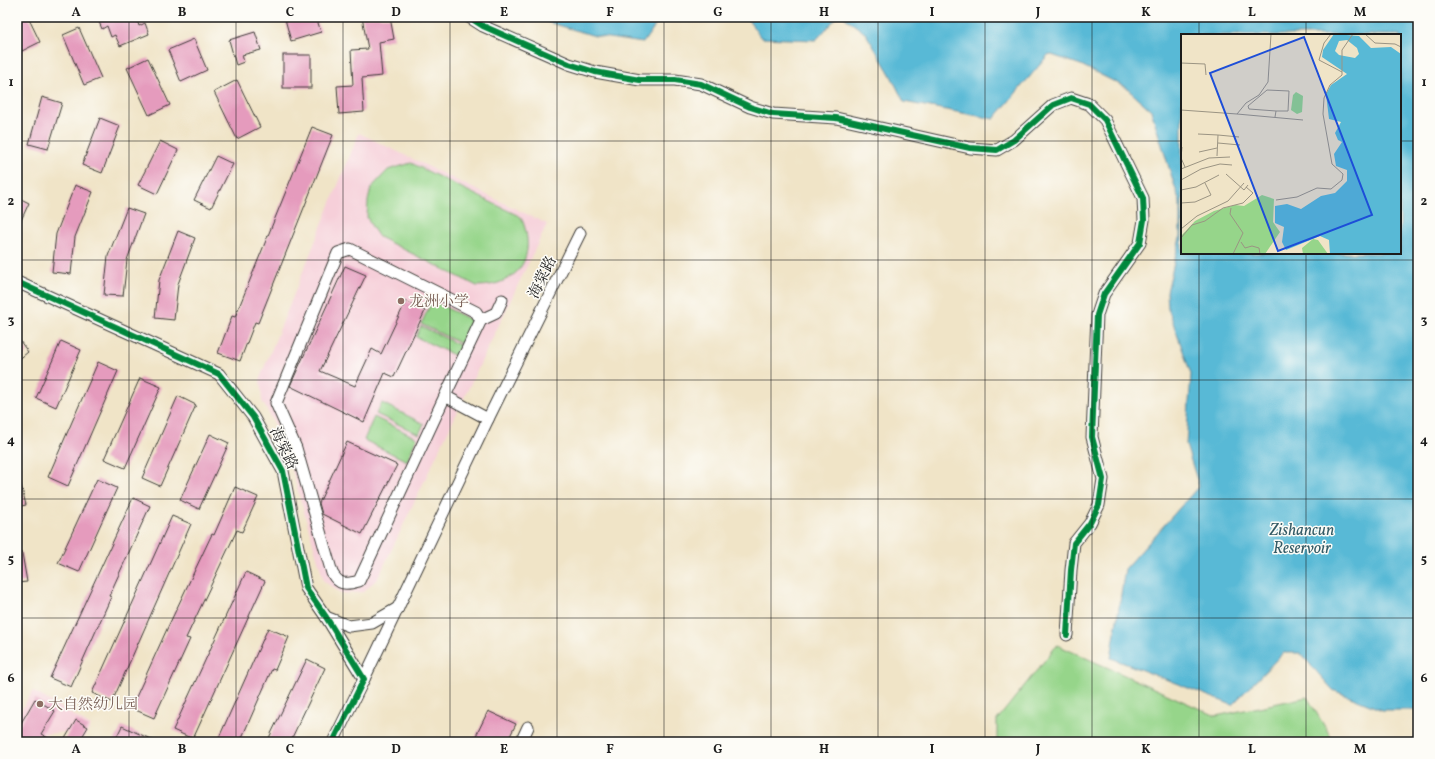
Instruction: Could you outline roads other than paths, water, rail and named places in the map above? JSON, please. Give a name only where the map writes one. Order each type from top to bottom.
[{"type":"street","points":[[469,17],[483,26],[569,64],[595,72],[640,80],[676,80],[700,84],[750,107],[773,114],[836,118],[970,148],[996,150],[1014,140],[1053,106],[1071,98],[1088,104],[1105,120],[1143,198],[1144,220],[1140,243],[1104,294],[1097,315],[1092,437],[1103,478],[1099,505],[1090,523],[1074,543],[1071,570],[1068,635]]},
{"type":"street","name":"海棠路","points":[[333,742],[488,419],[580,233]]},
{"type":"street","points":[[481,320],[476,312],[350,249],[338,253],[276,403],[296,448],[332,573],[337,581],[346,585],[358,582],[481,320],[496,313],[502,300]]},
{"type":"street","name":"海棠路","points":[[17,282],[219,374],[253,417],[283,471],[306,588],[326,617],[364,679]]},
{"type":"street","points":[[445,396],[488,419]]},
{"type":"street","points":[[326,617],[348,626],[372,623],[398,607]]},
{"type":"street","points":[[521,742],[528,727]]},
{"type":"water","points":[[531,17],[661,17],[643,43],[595,36]]},
{"type":"water","points":[[746,17],[837,17],[816,40],[761,38]]},
{"type":"water","name":"Zishancun Reservoir","points":[[844,17],[1418,17],[1418,710],[1382,710],[1333,690],[1300,653],[1283,653],[1232,705],[1111,658],[1125,569],[1199,486],[1186,445],[1191,374],[1168,308],[1167,292],[1180,238],[1180,203],[1151,110],[1125,87],[1081,65],[1049,54],[994,119],[904,102],[890,74],[866,34]]},
{"type":"place","name":"龙洲小学","points":[[401,301]]},
{"type":"place","name":"大自然幼儿园","points":[[40,704]]}]
